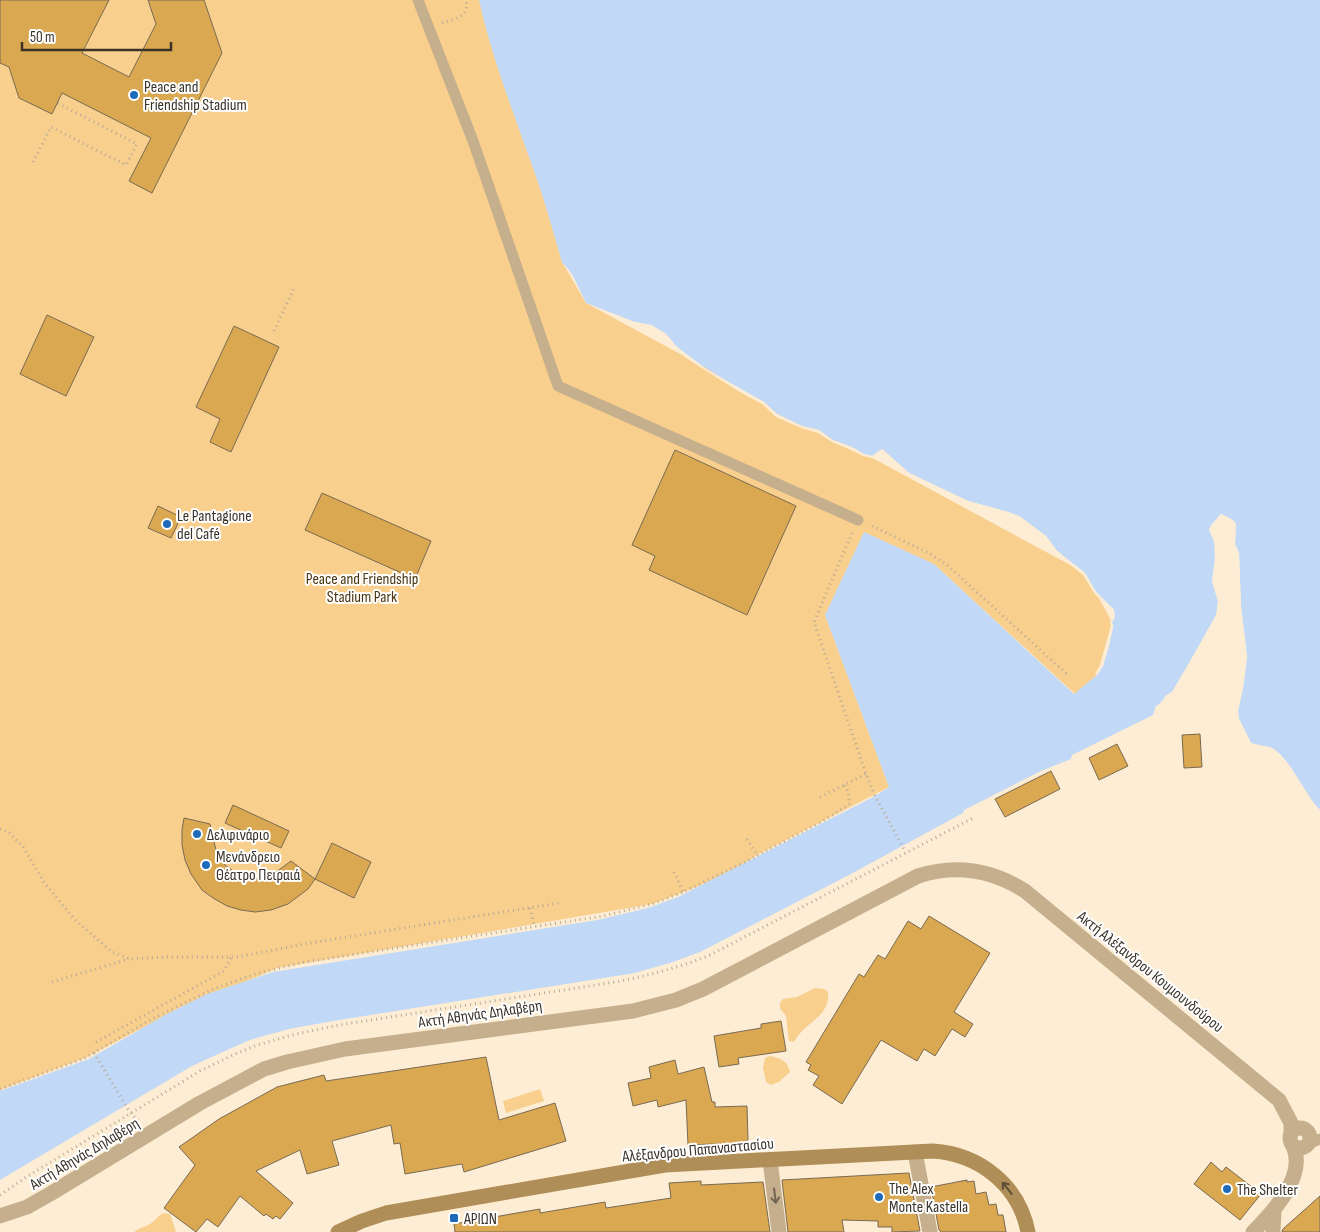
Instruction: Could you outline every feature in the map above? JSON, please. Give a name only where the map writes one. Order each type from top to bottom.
[{"type":"main road","name":"Αλέξανδρου Παπαναστασίου","points":[[338,1232],[386,1213],[665,1165],[933,1151],[954,1154],[973,1161],[991,1172],[1006,1186],[1014,1197],[1021,1209],[1028,1232]]},
{"type":"street","name":"Ακτή Αθηνάς Δηλαβέρη","points":[[0,1216],[27,1207],[200,1103],[264,1070],[287,1062],[346,1049],[632,1011],[676,1000],[744,969],[918,876],[944,870],[974,871]]},
{"type":"street","name":"Ακτή Αλέξανδρου Κουμουνδούρου","points":[[974,871],[1004,879],[1025,891],[1279,1100],[1304,1135],[1297,1155],[1294,1174],[1288,1188],[1274,1209],[1253,1232]]},
{"type":"street","points":[[915,1152],[930,1232]]},
{"type":"street","points":[[770,1160],[779,1232]]},
{"type":"street","points":[[1273,1232],[1274,1209]]},
{"type":"lane","points":[[418,0],[473,141],[558,386],[858,520]]},
{"type":"path","points":[[450,21],[465,14],[467,10],[466,0]]},
{"type":"path","points":[[33,162],[51,128],[126,165],[137,144],[57,104]]},
{"type":"path","points":[[274,331],[295,286]]},
{"type":"path","points":[[905,851],[875,796],[866,774],[814,622],[858,520],[929,553],[947,565],[1069,676]]},
{"type":"path","points":[[820,797],[866,774]]},
{"type":"path","points":[[0,1089],[85,1058],[168,1011],[211,990],[255,974],[305,962],[629,911],[652,904],[683,892],[823,821],[850,804],[848,790],[844,785]]},
{"type":"path","points":[[0,1194],[200,1071],[257,1045],[296,1034],[349,1024],[615,982],[680,967],[708,956],[975,817]]},
{"type":"path","points":[[0,829],[9,832],[23,847],[44,882],[74,919],[112,952],[130,959]]},
{"type":"path","points":[[747,839],[757,856]]},
{"type":"path","points":[[674,872],[683,892]]},
{"type":"path","points":[[52,982],[130,959],[231,957],[559,903]]},
{"type":"path","points":[[530,908],[534,926]]},
{"type":"path","points":[[96,1042],[224,971],[231,957]]},
{"type":"path","points":[[94,1053],[130,1113]]},
{"type":"green space","name":"Peace and Friendship Stadium Park","points":[[0,0],[488,0],[562,262],[586,303],[1085,573],[1112,622],[1097,675],[1075,694],[934,564],[825,615],[889,787],[757,855],[719,877],[652,904],[277,968],[148,1025],[85,1058],[0,1090]]},
{"type":"green space","points":[[815,988],[824,989],[828,992],[828,1001],[825,1008],[798,1035],[794,1042],[789,1041],[786,1016],[780,1008],[780,1003],[783,999],[797,997]]},
{"type":"green space","points":[[770,1056],[783,1061],[790,1072],[779,1082],[771,1085],[766,1082],[763,1068],[765,1058]]},
{"type":"green space","points":[[540,1089],[544,1101],[506,1113],[503,1101]]},
{"type":"green space","points":[[164,1213],[170,1214],[176,1232],[134,1232],[150,1224]]},
{"type":"water","points":[[479,0],[1320,0],[1320,810],[1281,755],[1274,749],[1251,743],[1239,719],[1238,711],[1247,657],[1241,606],[1239,553],[1235,544],[1236,524],[1233,520],[1221,514],[1209,530],[1214,537],[1215,544],[1216,569],[1212,581],[1218,601],[1215,619],[1172,692],[1156,706],[1153,715],[1072,755],[1071,759],[1041,771],[964,810],[963,813],[849,875],[700,952],[635,973],[333,1021],[289,1029],[250,1040],[192,1066],[0,1180],[0,1091],[89,1059],[165,1015],[207,994],[273,972],[597,920],[648,908],[678,897],[875,796],[889,787],[825,615],[864,532],[934,564],[1074,694],[1097,675],[1103,666],[1113,627],[1112,622],[1115,617],[1114,610],[1096,592],[1085,573],[1057,551],[1046,536],[1019,516],[968,501],[909,473],[882,449],[872,456],[864,454],[833,440],[819,430],[802,426],[777,414],[764,402],[739,389],[687,356],[666,334],[651,325],[635,322],[586,303],[572,274],[562,262],[538,182],[497,65]]},
{"type":"pier","points":[[635,322],[651,325],[666,334],[676,346],[706,369],[764,402],[777,414],[802,426],[819,430],[833,440],[864,454],[872,456],[882,449],[909,473],[968,501],[1019,516],[1046,536],[1057,551],[1085,573],[1096,592],[1114,610],[1109,646],[1103,666],[1097,675],[1095,673],[1101,665],[1111,627],[1112,611],[1094,593],[1083,575],[1055,553],[1044,538],[1033,529],[1018,518],[967,504],[908,475],[881,452],[872,458],[863,456],[832,442],[818,433],[776,417],[762,404],[686,358],[664,336],[650,327],[633,324]]},
{"type":"pier","points":[[1221,514],[1236,524],[1235,544],[1239,553],[1241,606],[1247,657],[1238,711],[1239,719],[1251,743],[1272,748],[1293,772],[1310,800],[1320,812],[1308,801],[1280,759],[1271,750],[1249,745],[1236,720],[1244,657],[1238,606],[1236,554],[1233,544],[1234,525],[1224,517],[1220,518],[1212,530],[1217,541],[1216,564],[1219,569],[1215,581],[1220,600],[1217,619],[1174,694],[1167,698],[1164,704],[1163,702],[1165,696],[1172,692],[1183,674],[1216,615],[1218,601],[1212,581],[1215,557],[1214,541],[1209,530]]},
{"type":"building","name":"Peace and Friendship Stadium","points":[[0,0],[109,0],[82,53],[129,77],[156,24],[148,0],[204,0],[222,53],[152,193],[129,181],[151,138],[62,93],[52,114],[19,98],[9,67],[0,63]]},
{"type":"building","points":[[47,315],[94,337],[66,396],[20,374]]},
{"type":"building","points":[[234,326],[279,347],[231,452],[210,442],[220,419],[196,407]]},
{"type":"building","points":[[675,450],[796,506],[747,615],[649,570],[655,556],[632,545]]},
{"type":"building","points":[[322,493],[431,541],[415,579],[305,530]]},
{"type":"building","points":[[158,506],[181,517],[171,538],[148,528]]},
{"type":"building","points":[[1200,734],[1202,767],[1184,768],[1182,735]]},
{"type":"building","points":[[1117,744],[1128,766],[1099,780],[1089,758]]},
{"type":"building","points":[[1051,771],[1060,789],[1005,817],[995,799]]},
{"type":"building","points":[[233,805],[289,831],[281,848],[225,823]]},
{"type":"building","name":"Μενάνδρειο Θέατρο Πειραιά","points":[[184,818],[210,824],[219,858],[240,876],[255,879],[264,878],[272,875],[291,861],[315,879],[308,889],[288,904],[271,910],[255,912],[227,906],[202,890],[191,874],[185,860],[182,845]]},
{"type":"building","points":[[332,843],[371,862],[354,898],[315,879]]},
{"type":"building","points":[[929,916],[990,953],[954,1012],[973,1024],[965,1037],[952,1029],[935,1056],[924,1049],[917,1061],[881,1040],[842,1104],[813,1085],[819,1076],[808,1070],[811,1065],[806,1062],[859,974],[864,977],[878,955],[885,959],[908,921],[921,929]]},
{"type":"building","points":[[781,1021],[786,1051],[738,1058],[739,1064],[719,1067],[714,1036],[761,1028],[761,1024]]},
{"type":"building","points":[[486,1057],[499,1120],[555,1103],[566,1141],[464,1172],[462,1164],[405,1174],[400,1143],[394,1144],[391,1125],[332,1141],[339,1165],[307,1174],[300,1150],[256,1171],[293,1203],[280,1219],[276,1216],[273,1219],[266,1214],[264,1216],[240,1196],[218,1227],[207,1219],[196,1232],[164,1208],[195,1165],[179,1147],[219,1119],[277,1087],[324,1075],[326,1081]]},
{"type":"building","points":[[675,1060],[678,1074],[704,1067],[712,1102],[715,1102],[715,1107],[747,1106],[748,1140],[742,1143],[688,1145],[686,1100],[658,1107],[657,1100],[633,1106],[628,1083],[651,1078],[649,1067]]},
{"type":"building","name":"The Shelter","points":[[1211,1162],[1222,1172],[1226,1167],[1261,1194],[1240,1220],[1194,1184]]},
{"type":"building","points":[[909,1173],[920,1231],[892,1232],[892,1227],[878,1227],[878,1221],[842,1220],[844,1232],[788,1232],[782,1180]]},
{"type":"building","points":[[967,1180],[967,1182],[974,1181],[976,1194],[986,1192],[989,1205],[996,1204],[998,1215],[1003,1215],[1006,1232],[941,1232],[939,1230],[931,1187]]},
{"type":"building","points":[[701,1181],[701,1185],[763,1182],[770,1232],[455,1232],[454,1224],[540,1209],[540,1213],[605,1202],[606,1208],[671,1198],[669,1183]]},
{"type":"building","points":[[1320,1196],[1320,1232],[1282,1232],[1283,1229]]},
{"type":"place","name":"Peace and Friendship Stadium","points":[[134,95]]},
{"type":"place","name":"Le Pantagione del Café","points":[[167,524]]},
{"type":"place","name":"Δελφινάριο","points":[[197,834]]},
{"type":"place","name":"Μενάνδρειο Θέατρο Πειραιά","points":[[206,865]]},
{"type":"place","name":"The Shelter","points":[[1227,1189]]},
{"type":"place","name":"The Alex Monte Kastella","points":[[879,1197]]},
{"type":"place","name":"ΑΡΙΩΝ","points":[[454,1218]]}]
